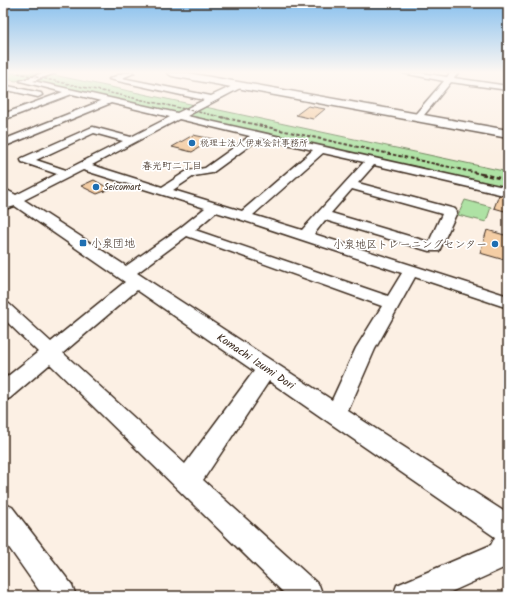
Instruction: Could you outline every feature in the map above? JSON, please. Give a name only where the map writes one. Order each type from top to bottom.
[{"type":"highway","points":[[322,101],[508,134]]},
{"type":"street","points":[[16,101],[73,115]]},
{"type":"street","points":[[3,117],[48,101]]},
{"type":"street","points":[[60,101],[105,112]]},
{"type":"street","points":[[3,144],[109,101],[508,192]]},
{"type":"street","points":[[7,200],[67,174],[208,101]]},
{"type":"street","points":[[417,118],[431,101]]},
{"type":"street","points":[[3,121],[35,131]]},
{"type":"street","points":[[148,122],[162,125]]},
{"type":"street","points":[[67,174],[26,160],[93,130],[132,140]]},
{"type":"street","points":[[164,191],[191,173],[208,171],[258,135]]},
{"type":"street","points":[[244,216],[321,149]]},
{"type":"street","points":[[304,236],[371,161]]},
{"type":"street","points":[[82,166],[244,216],[508,302]]},
{"type":"street","points":[[322,215],[434,248],[450,212],[350,185]]},
{"type":"street","name":"Komachi Izumi Dori","points":[[7,200],[131,278],[508,530]]},
{"type":"street","points":[[3,392],[52,352],[131,278],[214,207]]},
{"type":"street","points":[[185,231],[391,303]]},
{"type":"street","points":[[336,414],[366,348],[411,271]]},
{"type":"street","points":[[3,308],[52,352],[308,596]]},
{"type":"street","points":[[187,482],[267,368]]},
{"type":"street","points":[[3,516],[61,596]]},
{"type":"street","points":[[408,596],[501,555],[508,540]]},
{"type":"green space","points":[[118,101],[176,101],[195,105],[177,114]]},
{"type":"green space","points":[[205,107],[508,172],[508,188],[187,116]]},
{"type":"green space","points":[[465,200],[491,207],[486,222],[458,215]]},
{"type":"building","points":[[308,106],[325,109],[313,119],[296,115]]},
{"type":"building","name":"税理士法人伊東会計事務所","points":[[193,135],[213,139],[192,152],[172,147]]},
{"type":"building","name":"Seicomart","points":[[94,180],[110,189],[97,194],[81,186]]},
{"type":"building","points":[[499,195],[508,197],[508,212],[494,208]]},
{"type":"building","name":"小泉地区トレーニングセンター","points":[[487,230],[508,236],[508,261],[480,253]]},
{"type":"railway","points":[[147,101],[226,118]]},
{"type":"railway","points":[[221,117],[486,175]]},
{"type":"railway","points":[[481,174],[508,180]]},
{"type":"place","name":"税理士法人伊東会計事務所","points":[[192,143]]},
{"type":"place","name":"Seicomart","points":[[96,187]]},
{"type":"place","name":"小泉団地","points":[[83,243]]},
{"type":"place","name":"小泉地区トレーニングセンター","points":[[495,244]]},
{"type":"district","name":"春光町二丁目","points":[[172,165]]}]
